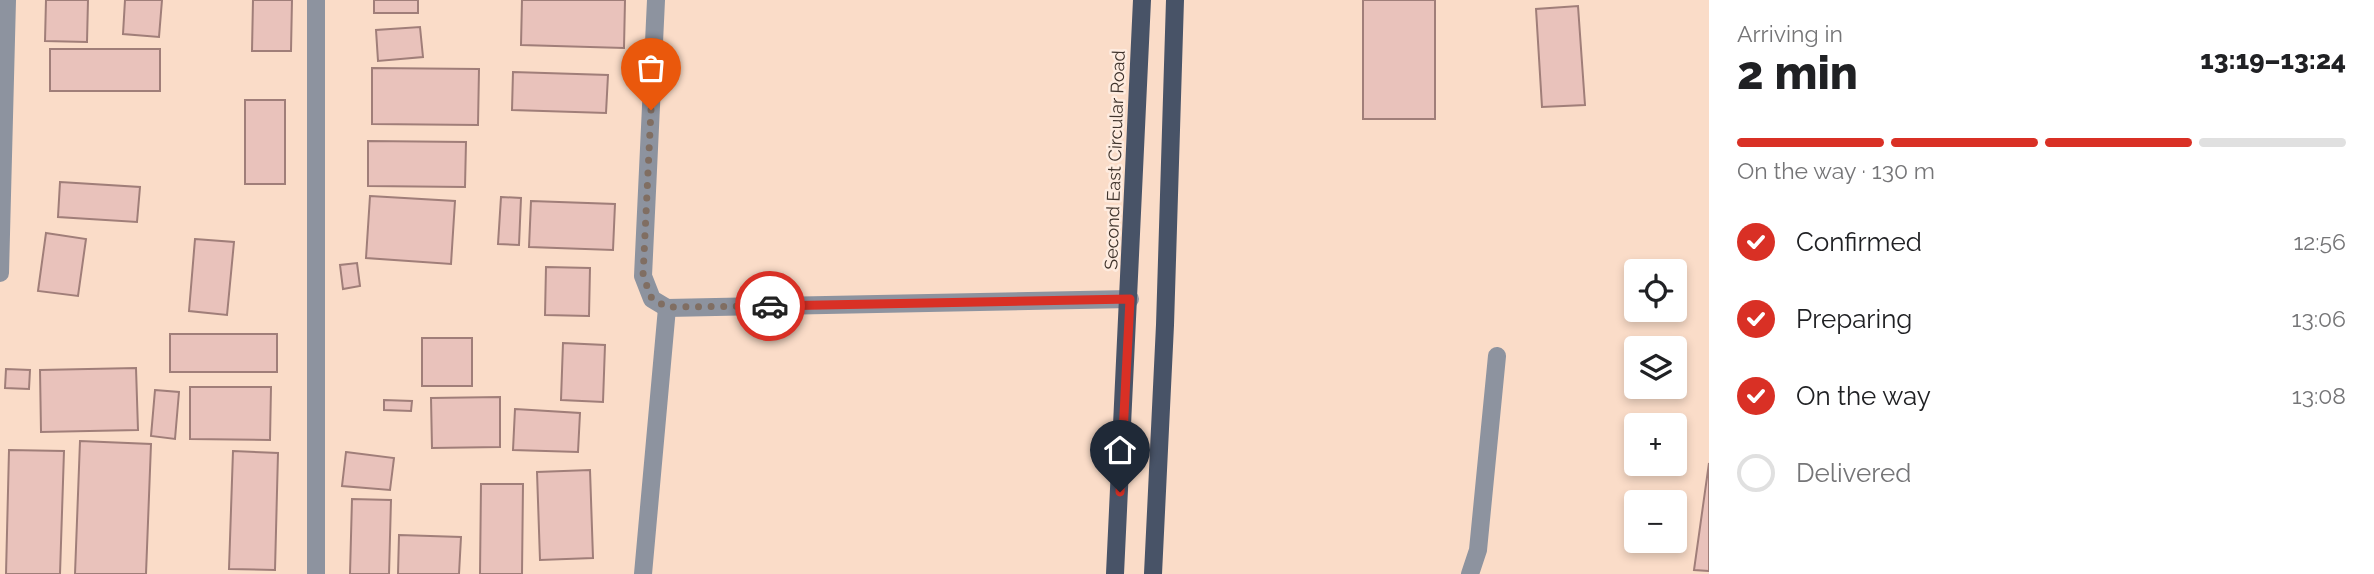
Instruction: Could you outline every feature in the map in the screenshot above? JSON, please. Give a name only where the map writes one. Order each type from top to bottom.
[{"type":"main road","name":"Second East Circular Road","points":[[1115,574],[1142,0]]},
{"type":"main road","points":[[1153,574],[1166,311],[1175,0]]},
{"type":"street","points":[[0,273],[8,0]]},
{"type":"street","points":[[316,0],[316,574]]},
{"type":"street","points":[[656,0],[643,276],[652,299],[667,307],[1130,299]]},
{"type":"street","points":[[643,574],[667,307]]},
{"type":"street","points":[[1470,574],[1478,550],[1497,356]]},
{"type":"building","points":[[46,0],[88,0],[87,42],[45,41]]},
{"type":"building","points":[[125,0],[162,0],[159,37],[123,34]]},
{"type":"building","points":[[253,0],[292,0],[291,51],[252,51]]},
{"type":"building","points":[[374,0],[418,0],[418,13],[374,13]]},
{"type":"building","points":[[522,0],[625,0],[624,48],[521,45]]},
{"type":"building","points":[[1363,0],[1435,0],[1435,119],[1363,119]]},
{"type":"building","points":[[1578,6],[1585,105],[1542,107],[1536,9]]},
{"type":"building","points":[[420,27],[423,57],[378,61],[376,30]]},
{"type":"building","points":[[50,49],[160,49],[160,91],[50,91]]},
{"type":"building","points":[[372,68],[479,69],[478,125],[372,124]]},
{"type":"building","points":[[513,72],[608,75],[606,113],[512,110]]},
{"type":"building","points":[[245,100],[285,100],[285,184],[245,184]]},
{"type":"building","points":[[368,141],[466,142],[465,187],[368,186]]},
{"type":"building","points":[[60,182],[140,187],[137,222],[58,217]]},
{"type":"building","points":[[370,196],[455,201],[451,264],[366,258]]},
{"type":"building","points":[[501,197],[521,198],[519,245],[498,244]]},
{"type":"building","points":[[531,201],[615,204],[613,250],[529,247]]},
{"type":"building","points":[[46,233],[86,239],[78,296],[38,291]]},
{"type":"building","points":[[195,239],[234,242],[227,315],[189,311]]},
{"type":"building","points":[[357,263],[360,286],[343,289],[340,265]]},
{"type":"building","points":[[546,267],[590,268],[589,316],[545,315]]},
{"type":"building","points":[[170,334],[277,334],[277,372],[170,372]]},
{"type":"building","points":[[422,338],[472,338],[472,386],[422,386]]},
{"type":"building","points":[[563,343],[605,345],[603,402],[561,400]]},
{"type":"building","points":[[136,368],[138,430],[41,432],[40,370]]},
{"type":"building","points":[[6,369],[30,370],[29,389],[5,388]]},
{"type":"building","points":[[190,387],[271,387],[270,440],[190,439]]},
{"type":"building","points":[[155,390],[179,392],[175,439],[151,436]]},
{"type":"building","points":[[500,397],[500,447],[432,448],[431,398]]},
{"type":"building","points":[[384,400],[412,401],[411,411],[384,410]]},
{"type":"building","points":[[515,409],[580,413],[578,452],[513,450]]},
{"type":"building","points":[[80,441],[151,444],[146,574],[75,574]]},
{"type":"building","points":[[9,450],[64,451],[60,574],[6,574]]},
{"type":"building","points":[[233,451],[278,453],[275,570],[229,569]]},
{"type":"building","points":[[346,452],[394,458],[390,490],[342,486]]},
{"type":"building","points":[[1709,463],[1709,571],[1694,570]]},
{"type":"building","points":[[590,470],[593,558],[540,560],[537,472]]},
{"type":"building","points":[[481,484],[523,484],[522,574],[480,574]]},
{"type":"building","points":[[352,499],[391,500],[389,574],[350,574]]},
{"type":"building","points":[[399,535],[461,537],[459,574],[398,574]]},
{"type":"way so far","points":[[651,110],[643,276],[652,299],[667,307],[770,306]]},
{"type":"route","points":[[770,306],[1130,299],[1120,492]]}]
